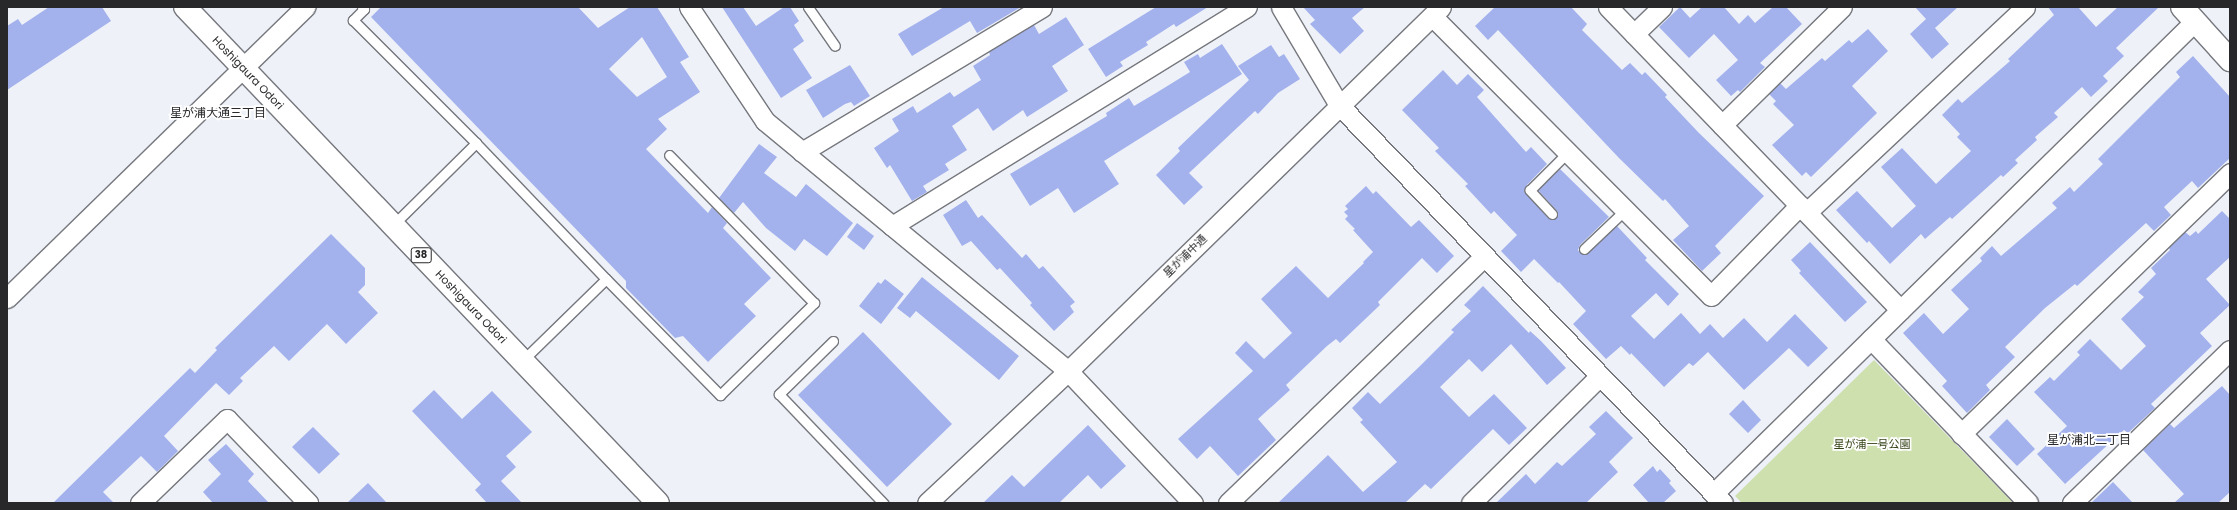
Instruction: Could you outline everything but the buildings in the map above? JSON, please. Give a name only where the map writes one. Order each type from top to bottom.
[{"type":"main road","name":"Hoshigaura Odori","points":[[185,7],[658,503]]},
{"type":"main road","points":[[2188,14],[2230,60]]},
{"type":"street","points":[[7,298],[305,7]]},
{"type":"street","points":[[689,7],[765,121],[1068,371],[1193,503]]},
{"type":"street","points":[[802,152],[1042,7]]},
{"type":"street","points":[[892,226],[1247,7]]},
{"type":"street","points":[[1281,7],[1339,105],[1719,498],[2188,14]]},
{"type":"street","points":[[1608,7],[1901,310]]},
{"type":"street","points":[[1634,34],[1662,7]]},
{"type":"street","points":[[1722,125],[1842,7]]},
{"type":"street","points":[[1436,11],[1568,152],[1711,296],[1803,209],[2025,7]]},
{"type":"street","name":"星が浦中通","points":[[927,503],[1068,371],[1436,11]]},
{"type":"street","points":[[1961,434],[2230,173]]},
{"type":"street","points":[[1228,503],[1485,256]]},
{"type":"street","points":[[1871,340],[2028,503]]},
{"type":"street","points":[[2072,503],[2230,350]]},
{"type":"street","points":[[1471,503],[1600,376]]},
{"type":"street","points":[[148,500],[227,419],[308,503]]},
{"type":"lane","points":[[362,7],[364,9],[354,20],[476,143],[720,396],[814,303],[669,155]]},
{"type":"lane","points":[[808,7],[836,46]]},
{"type":"lane","points":[[393,225],[476,143]]},
{"type":"lane","points":[[1552,214],[1530,190],[1568,152]]},
{"type":"lane","points":[[1584,249],[1626,210]]},
{"type":"lane","points":[[522,361],[606,279]]},
{"type":"lane","points":[[834,341],[779,394],[883,503]]},
{"type":"green space","name":"星が浦一号公園","points":[[1874,360],[2013,503],[1742,503],[1735,496]]},
{"type":"district","name":"星が浦大通三丁目","points":[[218,113]]},
{"type":"district","name":"星が浦北二丁目","points":[[2089,440]]}]
